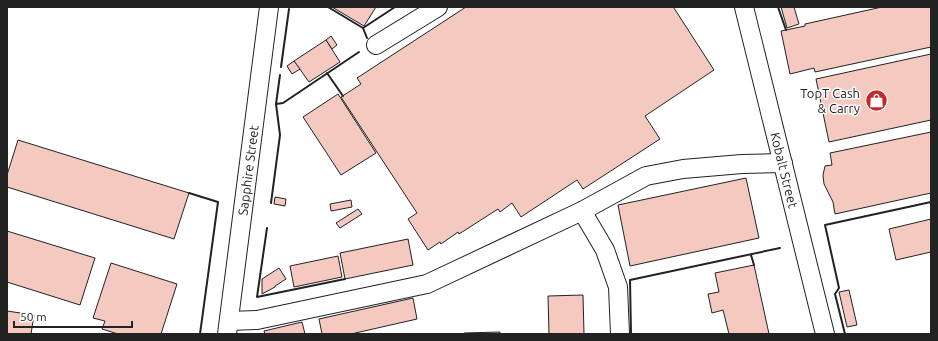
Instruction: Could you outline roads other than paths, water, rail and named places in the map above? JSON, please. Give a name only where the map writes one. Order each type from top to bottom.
[{"type":"lane","name":"Sapphire Street","points":[[228,328],[270,7]]},
{"type":"lane","points":[[376,45],[438,7]]},
{"type":"lane","name":"Kobalt Street","points":[[744,7],[825,334]]},
{"type":"lane","points":[[228,328],[257,320],[427,284],[582,211],[646,176],[683,169],[783,162]]},
{"type":"lane","points":[[582,211],[605,250],[618,287],[620,334]]},
{"type":"place","name":"TopT Cash & Carry","points":[[876,100]]}]
